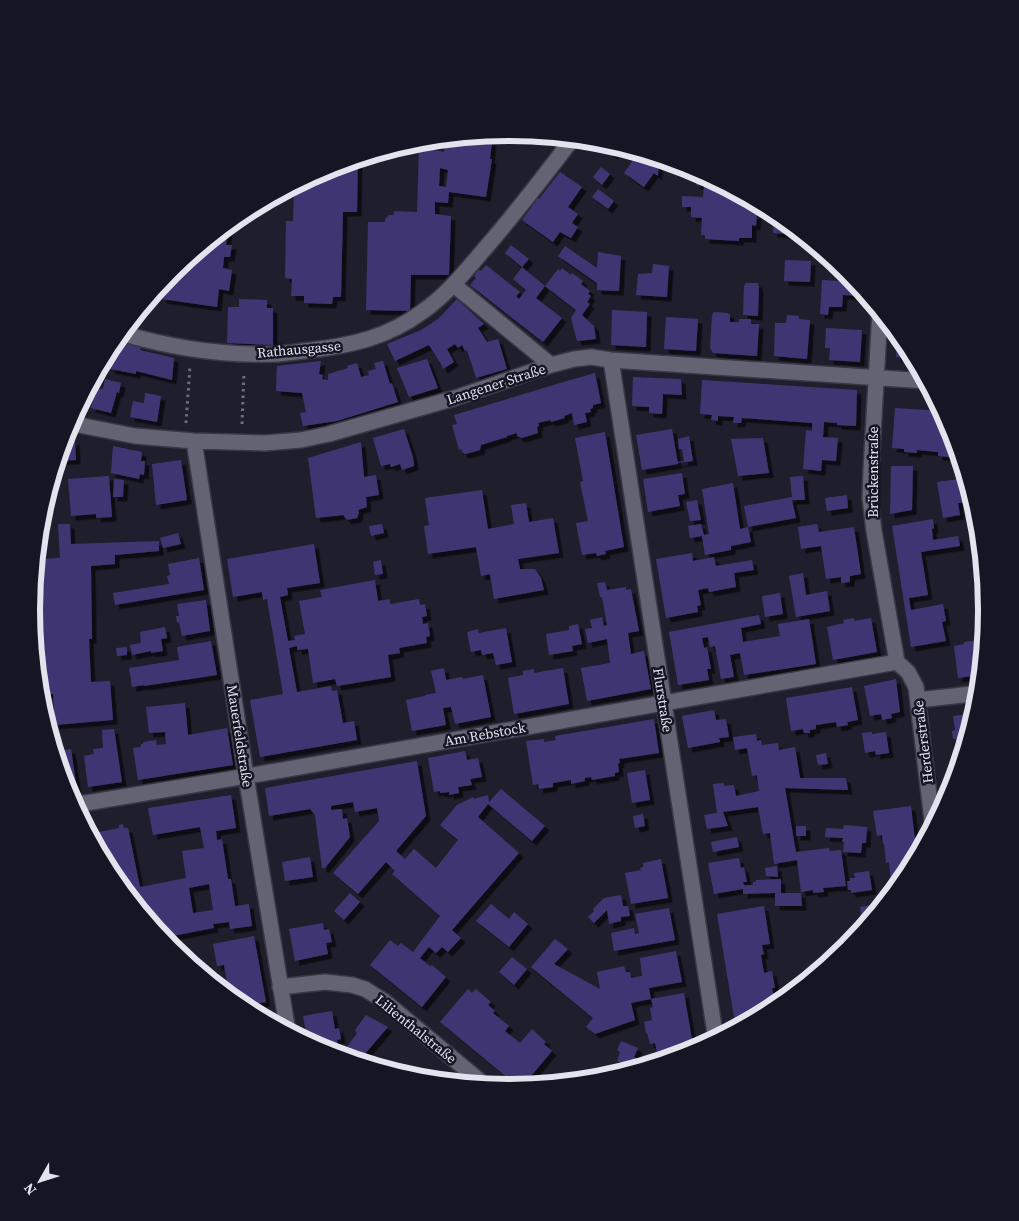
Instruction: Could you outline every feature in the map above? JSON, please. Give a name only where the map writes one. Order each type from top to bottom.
[{"type":"street","name":"Rathausgasse","points":[[132,332],[190,348],[245,354],[280,354],[334,347],[362,342],[382,335],[422,312],[454,285],[496,236],[567,145]]},
{"type":"street","points":[[454,285],[551,365]]},
{"type":"street","name":"Brückenstraße","points":[[879,322],[870,498],[897,662]]},
{"type":"street","name":"Langener Straße","points":[[79,424],[135,436],[194,441],[265,443],[301,440],[329,434],[455,398],[551,365],[583,357],[918,380]]},
{"type":"street","name":"Flurstraße","points":[[611,360],[715,1033]]},
{"type":"street","name":"Mauerfeldstraße","points":[[194,441],[286,1023]]},
{"type":"street","name":"Am Rebstock","points":[[82,804],[897,662]]},
{"type":"street","name":"Herderstraße","points":[[897,662],[912,679],[916,687],[932,816]]},
{"type":"street","points":[[918,700],[971,694]]},
{"type":"street","name":"Lilienthalstraße","points":[[280,988],[325,982],[352,984],[365,989],[384,1001],[477,1079]]},
{"type":"path","points":[[241,429],[245,354]]},
{"type":"path","points":[[186,426],[190,371]]},
{"type":"building","points":[[492,142],[490,159],[492,159],[486,197],[449,192],[448,203],[435,202],[435,214],[451,216],[449,275],[411,275],[410,311],[366,310],[368,222],[385,222],[389,215],[394,215],[394,211],[417,212],[419,150],[427,149],[444,152],[445,146]],"holes":[[[440,168],[448,170],[446,187],[439,186]]]},
{"type":"building","points":[[631,157],[659,166],[658,176],[654,173],[644,187],[624,173],[634,159]]},
{"type":"building","points":[[358,166],[357,212],[343,212],[341,297],[333,297],[332,304],[304,303],[304,296],[291,296],[292,279],[285,278],[286,221],[293,221],[294,194]]},
{"type":"building","points":[[601,167],[610,174],[602,185],[593,177]]},
{"type":"building","points":[[560,172],[582,187],[568,207],[578,214],[572,223],[578,227],[571,238],[560,232],[553,242],[522,220]]},
{"type":"building","points":[[697,180],[717,189],[753,210],[753,214],[757,214],[756,226],[752,225],[752,238],[739,238],[739,241],[705,239],[705,235],[701,235],[702,218],[691,217],[691,207],[682,207],[682,196],[703,197],[704,186],[696,185]]},
{"type":"building","points":[[598,189],[614,201],[608,209],[592,197]]},
{"type":"building","points":[[773,223],[790,234],[773,233]]},
{"type":"building","points":[[227,236],[226,245],[232,245],[230,257],[224,257],[223,268],[232,270],[229,291],[219,289],[217,307],[162,299],[162,295],[178,279]]},
{"type":"building","points":[[511,245],[529,259],[522,267],[505,253]]},
{"type":"building","points":[[565,246],[597,268],[598,252],[621,256],[619,291],[597,290],[597,283],[558,256]]},
{"type":"building","points":[[785,260],[811,261],[810,282],[784,281]]},
{"type":"building","points":[[653,264],[669,266],[667,297],[636,295],[638,274],[652,273]]},
{"type":"building","points":[[486,265],[520,292],[516,296],[519,299],[526,290],[513,279],[522,267],[545,286],[536,298],[562,318],[543,342],[470,285],[476,278],[474,276],[479,269],[481,271]]},
{"type":"building","points":[[562,268],[583,281],[581,284],[590,291],[588,294],[591,296],[587,302],[590,304],[582,315],[594,326],[596,339],[577,341],[571,318],[576,310],[545,286],[558,269],[560,271]]},
{"type":"building","points":[[822,280],[843,281],[857,296],[843,295],[842,307],[829,307],[828,315],[820,314]]},
{"type":"building","points":[[746,283],[758,283],[758,316],[743,315],[744,286]]},
{"type":"building","points":[[239,299],[267,300],[267,308],[273,308],[273,345],[227,343],[228,307],[239,307]]},
{"type":"building","points":[[457,299],[484,324],[478,328],[487,342],[498,339],[507,369],[476,378],[467,350],[465,351],[462,345],[458,348],[455,344],[447,349],[454,362],[443,369],[429,345],[395,361],[387,344],[421,330],[438,319]]},
{"type":"building","points":[[612,310],[647,312],[646,347],[611,345]]},
{"type":"building","points":[[714,312],[728,313],[730,315],[730,322],[739,322],[739,319],[751,319],[751,324],[759,324],[757,356],[713,353],[710,348],[712,315]]},
{"type":"building","points":[[787,315],[799,316],[799,319],[810,320],[807,359],[774,356],[775,323],[786,323]]},
{"type":"building","points":[[666,317],[698,319],[696,351],[664,349]]},
{"type":"building","points":[[826,328],[862,330],[860,362],[829,360],[830,348],[825,348]]},
{"type":"building","points":[[124,343],[141,346],[140,350],[174,358],[172,380],[136,371],[136,374],[110,369],[111,363]]},
{"type":"building","points":[[897,346],[905,357],[896,357]]},
{"type":"building","points":[[427,359],[438,388],[409,397],[397,368]]},
{"type":"building","points":[[321,361],[319,374],[323,375],[322,379],[328,380],[328,374],[357,363],[361,377],[369,375],[368,371],[376,369],[374,363],[383,361],[398,402],[337,421],[303,426],[300,413],[306,412],[302,393],[276,391],[277,366]]},
{"type":"building","points":[[595,373],[601,403],[593,405],[593,408],[590,409],[591,412],[585,413],[587,422],[574,425],[572,413],[564,416],[565,418],[538,423],[538,433],[522,438],[517,436],[517,433],[481,445],[480,450],[466,454],[461,449],[459,450],[452,425],[457,424],[454,415]]},
{"type":"building","points":[[633,377],[681,379],[682,395],[663,394],[662,414],[649,413],[649,407],[632,406]]},
{"type":"building","points":[[105,379],[121,383],[111,413],[91,408],[96,388],[103,389]]},
{"type":"building","points":[[702,380],[857,390],[856,426],[824,422],[823,437],[838,438],[836,461],[822,460],[821,471],[803,469],[806,430],[812,431],[812,423],[742,418],[741,423],[733,423],[734,417],[718,416],[718,421],[711,420],[712,415],[700,414]]},
{"type":"building","points":[[145,393],[161,396],[157,422],[130,417],[133,401],[144,403]]},
{"type":"building","points":[[895,408],[934,410],[953,457],[938,456],[938,452],[917,450],[917,453],[904,452],[904,449],[892,448]]},
{"type":"building","points":[[404,429],[414,466],[402,470],[400,464],[391,467],[390,464],[381,466],[373,438]]},
{"type":"building","points":[[672,429],[678,464],[642,470],[636,435]]},
{"type":"building","points":[[605,432],[624,547],[605,551],[606,554],[597,556],[596,553],[582,555],[576,523],[588,521],[580,482],[583,481],[575,438]]},
{"type":"building","points":[[689,436],[693,461],[678,463],[684,461],[682,449],[679,449],[678,439]]},
{"type":"building","points":[[763,438],[769,473],[738,476],[731,439]]},
{"type":"building","points":[[72,441],[75,441],[76,460],[65,461],[65,460]]},
{"type":"building","points":[[361,442],[364,477],[376,475],[379,495],[366,497],[367,507],[358,510],[357,518],[347,520],[343,515],[316,518],[308,458]]},
{"type":"building","points":[[113,446],[142,452],[141,461],[145,461],[144,475],[140,474],[139,479],[111,473]]},
{"type":"building","points":[[181,460],[187,500],[156,505],[152,464]]},
{"type":"building","points":[[891,466],[913,466],[912,510],[890,514]]},
{"type":"building","points":[[682,473],[685,494],[678,495],[680,506],[648,512],[643,479]]},
{"type":"building","points":[[109,476],[112,517],[96,518],[96,514],[71,516],[68,479]]},
{"type":"building","points":[[803,476],[805,500],[792,500],[796,518],[748,527],[744,506],[792,497],[790,477]]},
{"type":"building","points":[[114,479],[124,480],[123,497],[113,497]]},
{"type":"building","points":[[960,479],[966,502],[958,503],[960,515],[943,518],[937,482]]},
{"type":"building","points":[[733,483],[740,529],[748,527],[751,542],[731,546],[731,550],[705,555],[702,536],[690,538],[688,526],[701,524],[704,535],[709,534],[702,489]]},
{"type":"building","points":[[482,490],[488,529],[514,524],[511,505],[526,503],[529,522],[553,518],[559,553],[518,559],[520,569],[535,569],[541,578],[544,590],[494,599],[490,574],[481,576],[476,547],[428,554],[424,526],[429,525],[425,498]]},
{"type":"building","points":[[847,495],[848,508],[827,511],[825,498]]},
{"type":"building","points":[[697,500],[701,520],[690,521],[686,502]]},
{"type":"building","points":[[933,519],[933,540],[958,536],[960,546],[921,552],[928,595],[909,598],[911,610],[943,604],[946,621],[942,622],[946,641],[911,647],[892,526]]},
{"type":"building","points":[[58,524],[70,524],[71,544],[159,541],[159,551],[115,555],[115,564],[91,566],[92,639],[89,639],[91,682],[110,681],[113,720],[55,725],[53,694],[48,694],[44,672],[40,610],[43,559],[60,558]]},
{"type":"building","points":[[382,524],[384,533],[371,536],[369,526]]},
{"type":"building","points":[[817,524],[819,532],[854,527],[861,574],[850,576],[850,582],[841,583],[841,577],[826,579],[821,546],[801,549],[798,527]]},
{"type":"building","points":[[178,533],[181,544],[163,548],[160,538]]},
{"type":"building","points":[[314,544],[320,583],[287,588],[288,595],[280,597],[288,641],[295,640],[294,636],[305,634],[299,601],[322,597],[320,590],[375,580],[378,601],[390,599],[390,604],[419,599],[420,605],[425,604],[427,616],[422,617],[423,624],[428,623],[430,636],[426,637],[427,643],[399,648],[400,653],[388,655],[391,677],[337,686],[335,679],[313,683],[308,649],[297,650],[297,646],[289,648],[297,692],[331,686],[332,691],[337,690],[343,723],[354,721],[357,740],[260,757],[250,700],[283,694],[267,599],[263,600],[262,592],[233,597],[227,559]]},
{"type":"building","points":[[692,553],[693,561],[714,557],[716,566],[752,560],[754,570],[734,573],[736,587],[709,592],[708,588],[698,590],[701,605],[697,606],[698,612],[666,618],[656,559]]},
{"type":"building","points":[[199,558],[204,590],[115,605],[113,593],[169,584],[167,576],[170,575],[168,564]]},
{"type":"building","points":[[381,560],[383,574],[375,575],[373,562]]},
{"type":"building","points":[[803,573],[806,595],[827,591],[830,611],[796,617],[789,576]]},
{"type":"building","points":[[605,582],[607,590],[626,587],[626,590],[631,589],[639,631],[628,633],[631,654],[644,651],[651,689],[587,701],[581,668],[610,663],[607,639],[588,643],[585,629],[592,628],[590,620],[602,617],[604,626],[607,625],[602,597],[600,597],[597,583]]},
{"type":"building","points":[[780,593],[783,614],[765,617],[762,596]]},
{"type":"building","points":[[206,600],[210,631],[182,636],[179,622],[177,623],[176,616],[179,616],[177,604]]},
{"type":"building","points":[[759,615],[761,624],[741,628],[743,642],[780,636],[778,624],[809,619],[816,664],[744,675],[740,653],[730,655],[734,677],[721,679],[715,646],[710,647],[708,637],[702,638],[704,648],[707,647],[711,669],[707,669],[709,680],[678,685],[669,632]]},
{"type":"building","points":[[854,618],[854,621],[871,618],[877,652],[833,660],[827,627],[844,623],[843,620]]},
{"type":"building","points":[[578,624],[582,644],[572,646],[573,651],[549,655],[546,634],[569,630],[569,626]]},
{"type":"building","points":[[165,627],[167,638],[161,639],[163,651],[151,653],[151,651],[132,655],[130,645],[141,643],[140,632]]},
{"type":"building","points":[[506,628],[512,662],[496,665],[493,653],[482,655],[481,650],[471,652],[467,632],[478,629],[479,633]]},
{"type":"building","points":[[978,640],[974,676],[958,678],[954,646],[964,644],[964,642]]},
{"type":"building","points":[[211,641],[217,675],[132,687],[129,668],[179,660],[177,647]]},
{"type":"building","points":[[127,647],[127,655],[117,656],[116,648]]},
{"type":"building","points":[[444,668],[446,680],[483,675],[491,717],[455,724],[451,707],[443,708],[446,725],[412,731],[406,700],[436,693],[431,671]]},
{"type":"building","points":[[563,668],[569,704],[514,714],[508,678],[523,675],[523,671],[534,669],[534,673]]},
{"type":"building","points":[[896,679],[900,712],[891,714],[892,718],[882,720],[881,714],[870,716],[864,686]]},
{"type":"building","points":[[852,687],[858,720],[847,722],[848,725],[837,727],[836,722],[816,725],[816,729],[810,730],[810,733],[804,733],[803,729],[791,731],[786,698]]},
{"type":"building","points":[[185,703],[188,735],[227,728],[233,765],[138,780],[133,748],[141,747],[143,742],[156,740],[157,745],[166,744],[165,732],[149,733],[146,707]]},
{"type":"building","points":[[714,710],[716,720],[726,719],[729,737],[719,738],[720,742],[688,748],[682,716]]},
{"type":"building","points":[[967,714],[957,751],[956,739],[953,739],[952,731],[955,730],[953,716]]},
{"type":"building","points":[[654,719],[659,753],[619,759],[619,772],[615,773],[615,776],[592,780],[591,777],[585,778],[585,781],[571,784],[571,780],[553,783],[553,787],[539,789],[538,784],[533,785],[526,741],[544,739],[544,742],[556,740],[555,736]]},
{"type":"building","points":[[114,729],[122,782],[88,787],[84,756],[94,754],[93,749],[103,748],[102,730]]},
{"type":"building","points":[[872,732],[872,734],[886,732],[889,753],[876,755],[875,751],[865,753],[862,733]]},
{"type":"building","points":[[756,734],[757,741],[761,740],[762,745],[778,743],[779,750],[795,747],[800,778],[846,778],[848,790],[785,788],[796,852],[829,848],[830,851],[841,850],[846,886],[823,888],[824,892],[813,893],[813,890],[801,892],[797,860],[774,864],[770,833],[763,834],[758,807],[723,812],[728,826],[707,829],[704,815],[717,813],[713,784],[724,783],[724,786],[734,785],[736,796],[759,791],[757,775],[752,776],[747,748],[735,750],[733,737]]},
{"type":"building","points":[[71,749],[77,790],[76,790],[62,751]]},
{"type":"building","points":[[465,751],[467,760],[478,758],[482,777],[470,779],[472,785],[458,787],[459,793],[449,795],[449,792],[434,792],[428,758]]},
{"type":"building","points":[[826,753],[828,764],[818,765],[816,755]]},
{"type":"building","points":[[417,761],[426,816],[396,851],[405,859],[414,849],[436,868],[458,840],[440,825],[457,805],[473,797],[474,799],[488,795],[489,802],[501,789],[545,826],[532,841],[488,804],[478,817],[519,853],[452,930],[461,938],[448,952],[442,947],[436,953],[429,947],[420,958],[446,977],[422,1007],[370,965],[390,940],[398,946],[401,943],[413,952],[440,916],[392,874],[395,871],[386,862],[358,894],[333,873],[379,821],[377,808],[355,812],[353,802],[331,806],[331,810],[342,809],[343,819],[347,818],[350,837],[325,868],[322,868],[315,815],[310,809],[269,816],[265,788]]},
{"type":"building","points":[[645,770],[650,800],[632,803],[627,773]]},
{"type":"building","points":[[231,795],[236,828],[216,831],[217,840],[222,839],[228,879],[231,879],[235,906],[249,904],[252,926],[230,929],[229,922],[213,924],[214,928],[172,936],[137,896],[119,871],[96,833],[119,828],[119,825],[123,824],[124,828],[128,828],[140,887],[186,878],[182,851],[204,848],[200,827],[153,835],[148,808]],"holes":[[[209,884],[213,910],[193,913],[189,888]]]},
{"type":"building","points":[[911,806],[916,846],[892,882],[889,862],[886,863],[882,835],[877,836],[873,811]]},
{"type":"building","points":[[643,814],[645,826],[635,828],[633,816]]},
{"type":"building","points":[[844,825],[867,827],[866,843],[862,843],[861,853],[843,852],[843,838],[825,837],[826,828],[843,829]]},
{"type":"building","points":[[796,826],[806,826],[806,836],[796,836]]},
{"type":"building","points":[[737,837],[739,847],[713,852],[711,842]]},
{"type":"building","points":[[310,857],[313,877],[285,881],[282,862]]},
{"type":"building","points":[[739,858],[741,868],[744,867],[747,882],[743,882],[744,885],[753,885],[753,882],[756,882],[756,880],[781,879],[781,893],[801,893],[802,906],[775,906],[775,893],[743,894],[743,889],[714,894],[708,863]]},
{"type":"building","points":[[661,859],[668,898],[631,904],[625,873],[641,870],[640,868],[643,867],[643,863]]},
{"type":"building","points":[[777,866],[778,877],[766,876],[765,868]]},
{"type":"building","points":[[869,871],[872,890],[851,893],[851,890],[848,890],[847,881],[850,881],[850,878],[855,878],[854,873]]},
{"type":"building","points":[[350,893],[360,902],[344,920],[334,911]]},
{"type":"building","points":[[621,895],[623,906],[628,906],[630,916],[621,917],[621,921],[609,924],[607,910],[594,923],[588,917],[604,898]]},
{"type":"building","points":[[491,904],[509,919],[514,912],[528,924],[509,947],[476,921]]},
{"type":"building","points":[[875,905],[862,920],[860,907]]},
{"type":"building","points":[[764,906],[770,944],[762,945],[764,954],[761,955],[764,973],[772,971],[775,988],[772,988],[775,997],[735,1022],[717,914]]},
{"type":"building","points":[[669,908],[675,940],[614,951],[611,933],[634,928],[635,934],[639,933],[635,914]]},
{"type":"building","points":[[323,923],[324,930],[329,929],[332,942],[326,943],[328,954],[295,961],[289,929]]},
{"type":"building","points":[[254,936],[266,1002],[254,1004],[228,986],[224,965],[217,966],[213,944]]},
{"type":"building","points":[[555,939],[568,949],[554,964],[600,989],[597,972],[624,966],[626,972],[630,972],[631,978],[642,976],[640,958],[676,951],[682,982],[649,988],[651,999],[631,1003],[635,1020],[595,1034],[586,1027],[593,1018],[531,967]]},
{"type":"building","points":[[512,957],[527,969],[514,985],[499,972]]},
{"type":"building","points":[[468,989],[472,993],[476,989],[491,1002],[488,1005],[495,1011],[493,1013],[509,1026],[505,1031],[520,1043],[532,1029],[546,1042],[544,1044],[552,1051],[528,1079],[510,1080],[440,1022]]},
{"type":"building","points":[[684,993],[693,1042],[658,1056],[655,1043],[650,1044],[644,1022],[652,1020],[650,1008],[653,1007],[651,999]]},
{"type":"building","points":[[332,1011],[335,1029],[339,1028],[341,1039],[337,1040],[338,1047],[306,1034],[303,1016]]},
{"type":"building","points":[[366,1015],[388,1027],[363,1056],[345,1050],[357,1033],[355,1030]]},
{"type":"building","points":[[621,1041],[638,1048],[634,1057],[637,1059],[636,1062],[627,1065],[617,1061],[620,1052],[617,1050]]}]
